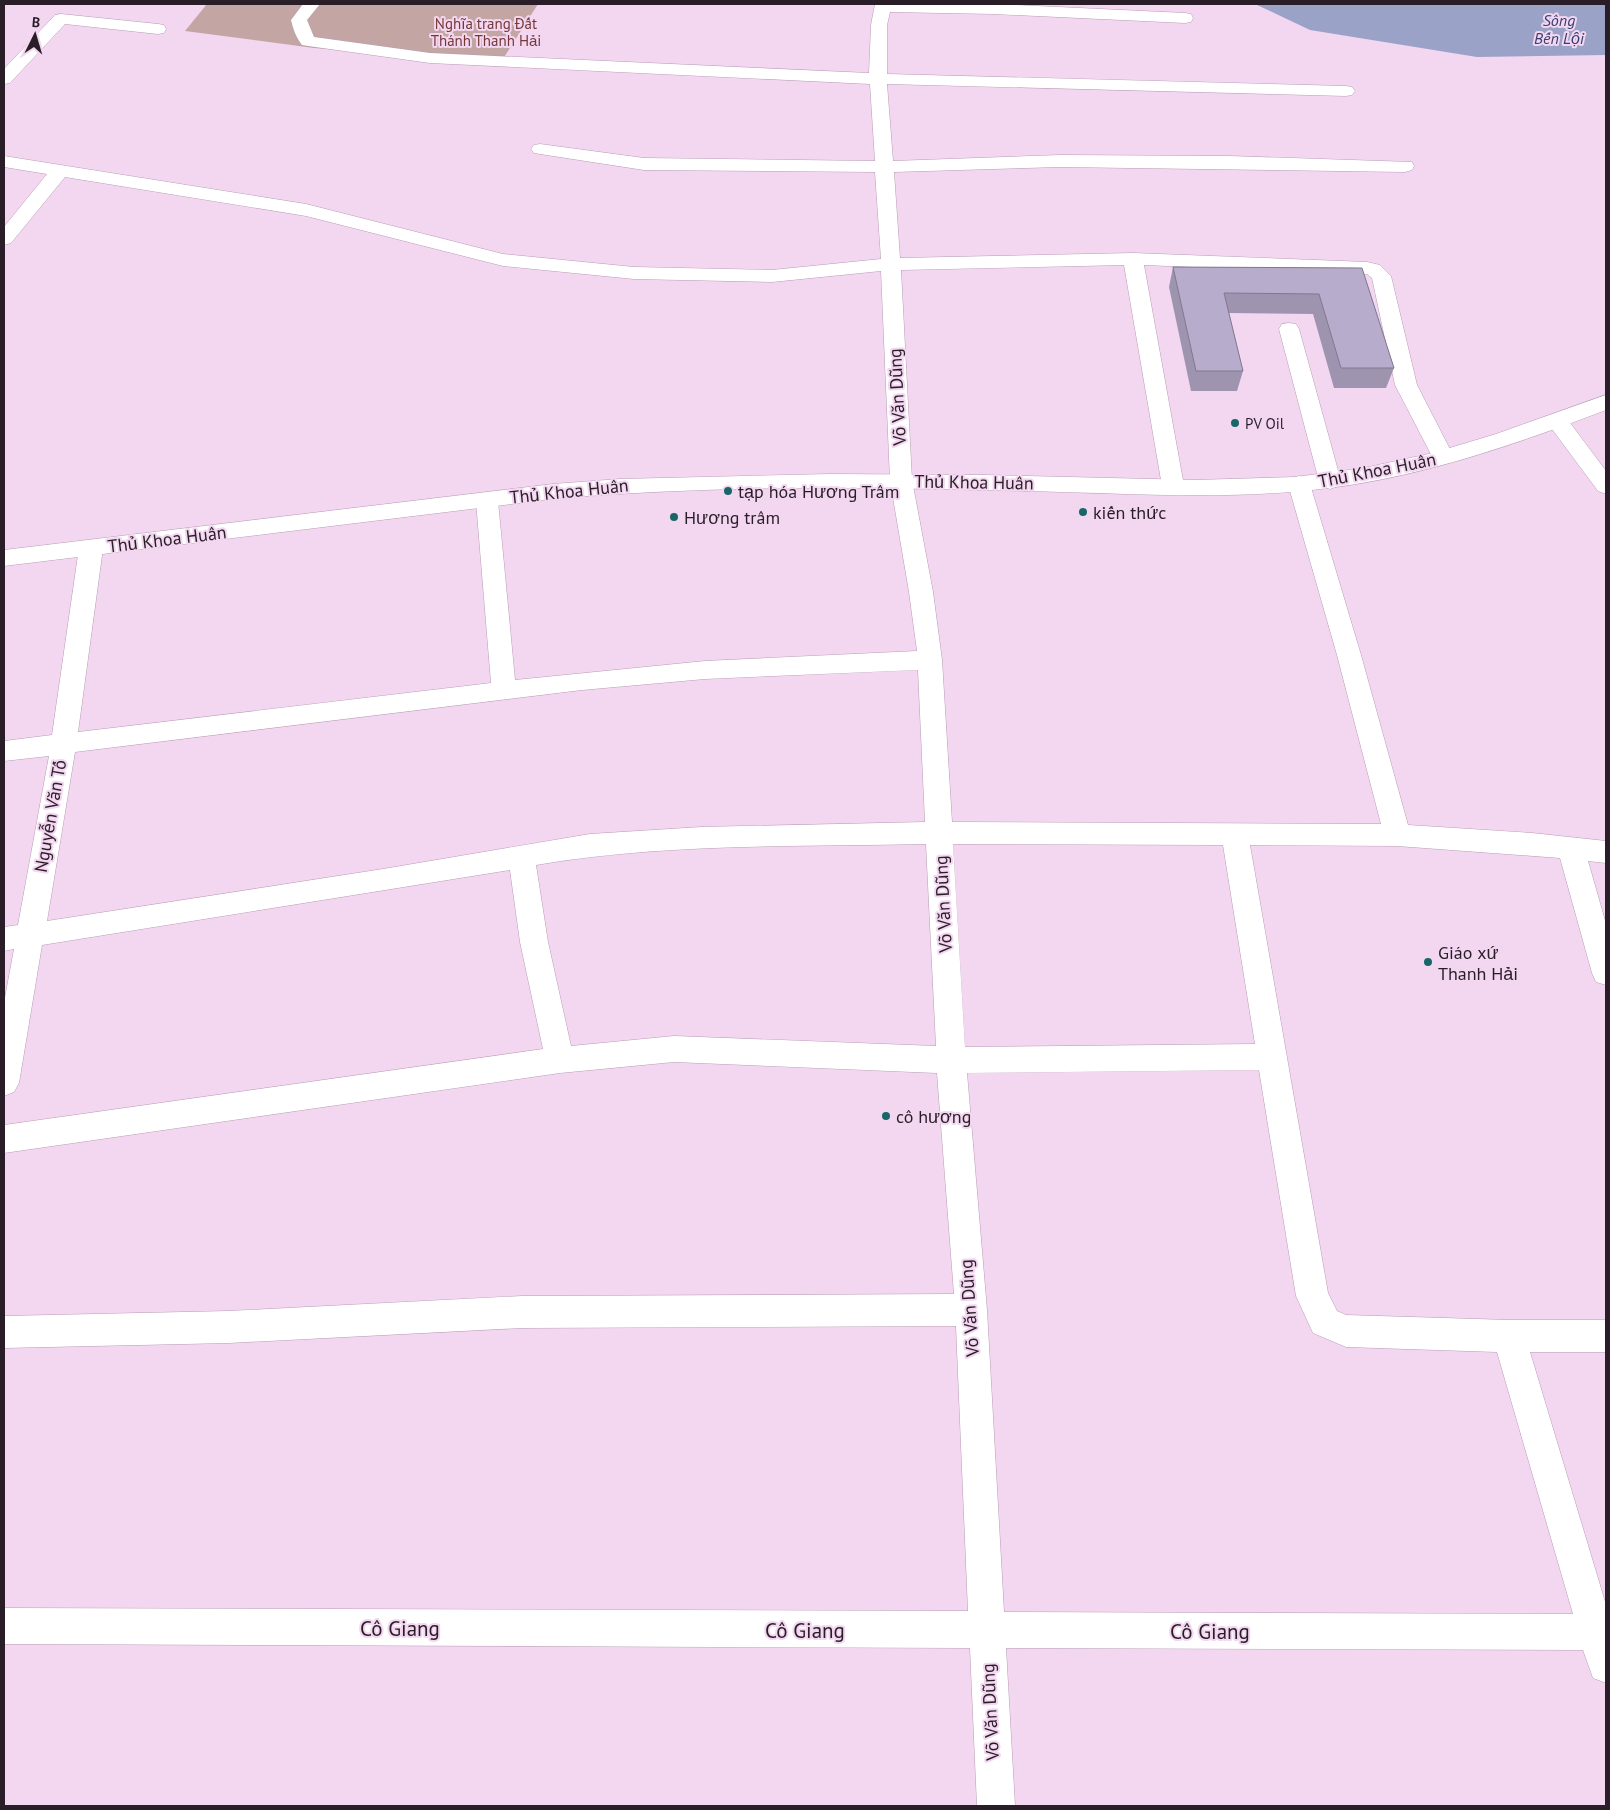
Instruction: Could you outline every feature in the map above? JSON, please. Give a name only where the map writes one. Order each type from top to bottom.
[{"type":"street","points":[[312,4],[299,20],[302,31],[308,41],[430,58],[878,79],[1346,91]]},
{"type":"street","points":[[883,5],[1186,18]]},
{"type":"street","name":"Võ Văn Dũng","points":[[883,5],[879,26],[878,79],[891,264],[901,480],[921,592],[930,660],[951,1060],[970,1310],[996,1806]]},
{"type":"street","points":[[4,79],[61,19],[158,29]]},
{"type":"street","points":[[540,150],[644,164],[883,167],[1051,161],[1229,162],[1405,166]]},
{"type":"street","points":[[4,162],[306,210],[503,260],[634,273],[772,276],[891,264],[1134,259],[1367,268],[1378,272],[1380,276],[1406,385],[1443,457]]},
{"type":"street","points":[[4,238],[61,170]]},
{"type":"street","points":[[1134,259],[1173,486]]},
{"type":"street","points":[[1289,329],[1330,481]]},
{"type":"street","name":"Thủ Khoa Huân","points":[[4,558],[487,500],[530,493],[632,484],[901,480],[1173,486],[1299,484],[1330,481],[1371,474],[1443,457],[1606,402]]},
{"type":"street","points":[[1557,420],[1606,486]]},
{"type":"street","points":[[1299,484],[1349,655],[1397,835]]},
{"type":"street","points":[[487,500],[504,691]]},
{"type":"street","name":"Nguyễn Văn Tố","points":[[4,1083],[16,937],[64,743],[91,548]]},
{"type":"street","points":[[4,751],[582,681],[705,670],[930,660]]},
{"type":"street","points":[[16,937],[590,845],[691,838],[939,833],[1235,836],[1397,835],[1469,839],[1606,852]]},
{"type":"street","points":[[1235,836],[1312,1296],[1325,1322],[1346,1331],[1509,1336],[1606,1336]]},
{"type":"street","points":[[1571,848],[1606,973]]},
{"type":"street","points":[[521,856],[534,942],[560,1060]]},
{"type":"street","points":[[4,1139],[560,1060],[674,1049],[951,1060],[1272,1056]]},
{"type":"street","points":[[4,1332],[229,1327],[522,1312],[970,1310]]},
{"type":"street","points":[[1509,1336],[1603,1643]]},
{"type":"street","name":"Cô Giang","points":[[4,1626],[986,1630],[1603,1643]]},
{"type":"green space","name":"Nghĩa trang Đất Thánh Thanh Hải","points":[[207,4],[538,4],[501,62],[314,48],[185,31]]},
{"type":"water","name":"Sông Bến Lội","points":[[1255,4],[1606,4],[1606,55],[1477,57],[1310,30]]},
{"type":"building","points":[[1173,267],[1362,268],[1394,368],[1341,368],[1319,294],[1224,293],[1243,371],[1196,371]]},
{"type":"place","name":"PV Oil","points":[[1235,423]]},
{"type":"place","name":"tạp hóa Hương Trâm","points":[[728,491]]},
{"type":"place","name":"kiến thức","points":[[1083,512]]},
{"type":"place","name":"Hương trâm","points":[[674,517]]},
{"type":"place","name":"Giáo xứ Thanh Hải","points":[[1428,962]]},
{"type":"place","name":"cô hương","points":[[886,1116]]}]
